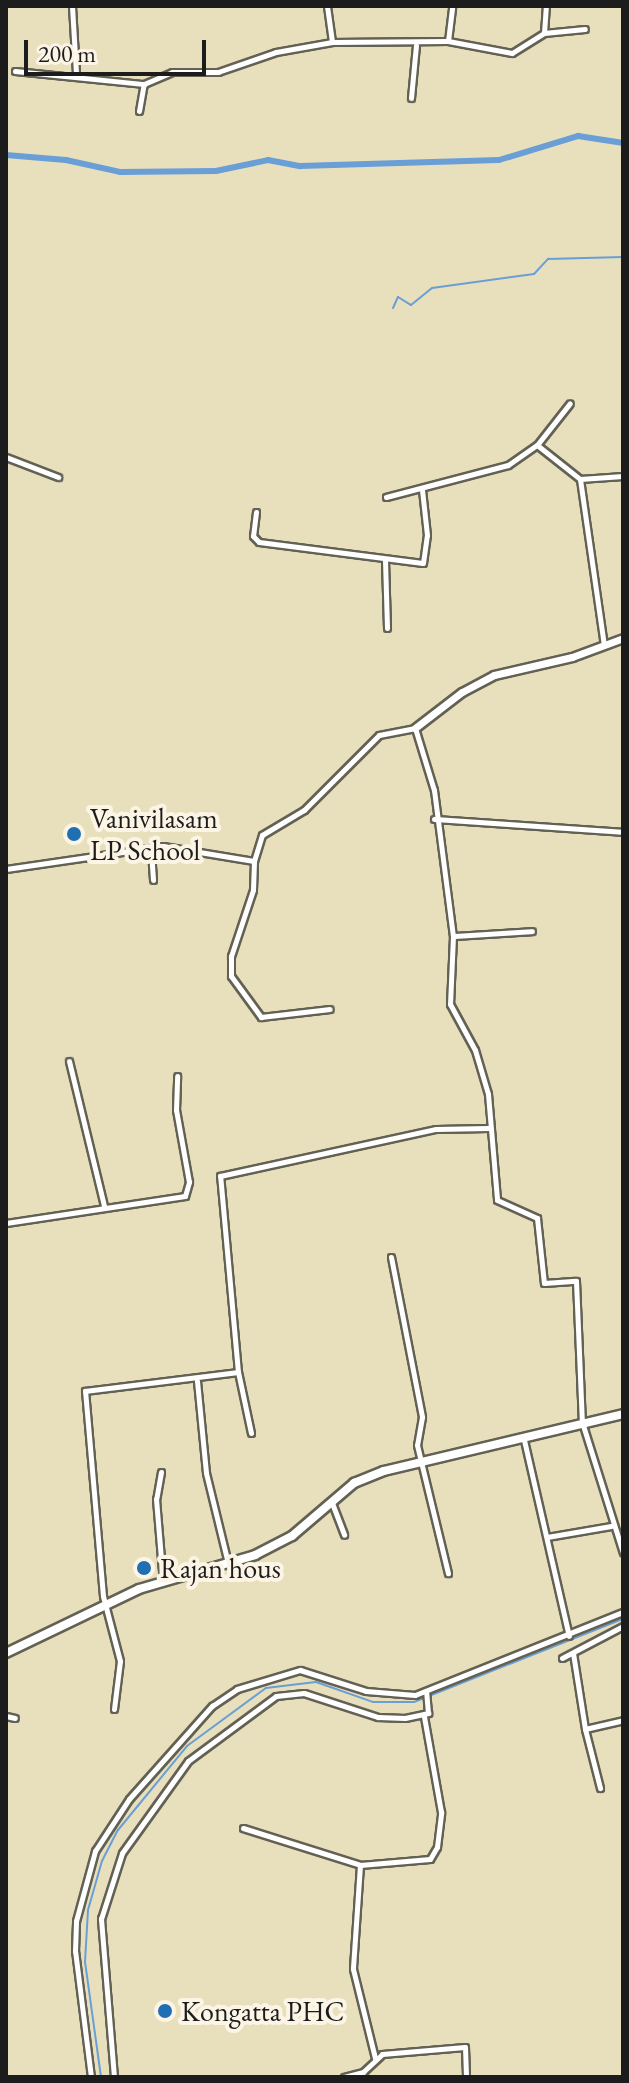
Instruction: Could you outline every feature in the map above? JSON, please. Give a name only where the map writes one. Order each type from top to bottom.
[{"type":"main road","points":[[6,1653],[107,1603],[228,1563],[292,1536],[354,1483],[384,1471],[421,1466],[480,1447],[524,1440],[582,1422],[623,1414]]},
{"type":"street","points":[[72,6],[76,74]]},
{"type":"street","points":[[327,6],[332,42]]},
{"type":"street","points":[[448,41],[452,6]]},
{"type":"street","points":[[544,33],[546,6]]},
{"type":"street","points":[[15,71],[76,74],[144,84],[172,72],[218,72],[276,52],[332,42],[416,45],[448,41],[512,53],[544,33],[585,29]]},
{"type":"street","points":[[411,98],[416,45]]},
{"type":"street","points":[[139,111],[144,84]]},
{"type":"street","points":[[386,497],[508,465],[537,445],[570,403]]},
{"type":"street","points":[[537,445],[580,479],[623,476]]},
{"type":"street","points":[[6,457],[58,477]]},
{"type":"street","points":[[580,479],[604,645]]},
{"type":"street","points":[[256,512],[253,536],[259,542],[385,560],[427,562],[422,490]]},
{"type":"street","points":[[385,560],[387,628]]},
{"type":"street","points":[[330,1009],[261,1017],[231,976],[231,956],[253,890],[254,861],[262,835],[304,810],[379,735],[415,728],[462,692],[494,675],[623,638]]},
{"type":"street","points":[[415,728],[434,790],[434,819],[453,936],[450,1004],[475,1050],[488,1094],[488,1128],[497,1200],[537,1218],[544,1283],[576,1281],[582,1422],[611,1526],[623,1553]]},
{"type":"street","points":[[434,819],[623,832]]},
{"type":"street","points":[[6,869],[63,864],[129,848],[151,851],[163,846],[254,861]]},
{"type":"street","points":[[151,851],[153,880]]},
{"type":"street","points":[[453,936],[532,931]]},
{"type":"street","points":[[69,1061],[104,1206]]},
{"type":"street","points":[[6,1223],[185,1196],[189,1182],[176,1110],[177,1076]]},
{"type":"street","points":[[251,1433],[238,1372],[220,1176],[405,1134],[488,1128]]},
{"type":"street","points":[[391,1257],[422,1417],[417,1445],[448,1573]]},
{"type":"street","points":[[114,1709],[120,1661],[107,1603],[85,1391],[197,1381],[238,1372]]},
{"type":"street","points":[[197,1381],[206,1473],[228,1563]]},
{"type":"street","points":[[524,1440],[569,1636]]},
{"type":"street","points":[[161,1472],[156,1499],[163,1582]]},
{"type":"street","points":[[332,1501],[344,1535]]},
{"type":"street","points":[[547,1537],[611,1526]]},
{"type":"street","points":[[91,2077],[75,1951],[76,1921],[95,1851],[172,1746],[225,1697],[277,1675],[300,1670],[398,1696],[426,1693],[623,1612]]},
{"type":"street","points":[[562,1658],[623,1626]]},
{"type":"street","points":[[573,1653],[585,1729],[600,1788]]},
{"type":"street","points":[[114,2077],[101,1919],[122,1853],[188,1761],[276,1696],[304,1693],[378,1717],[424,1717]]},
{"type":"street","points":[[243,1828],[360,1865],[419,1864],[437,1847],[441,1812],[424,1717],[428,1707],[426,1693]]},
{"type":"street","points":[[6,1716],[15,1718]]},
{"type":"street","points":[[585,1729],[623,1720]]},
{"type":"street","points":[[360,1865],[353,1969],[375,2058]]},
{"type":"street","points":[[344,2077],[363,2072],[375,2058],[413,2049],[465,2047],[466,2077]]},
{"type":"waterway","points":[[6,155],[66,160],[120,172],[216,171],[268,160],[300,166],[499,160],[578,136],[623,143]]},
{"type":"waterway","points":[[393,308],[398,297],[411,305],[432,288],[534,274],[548,259],[623,257]]},
{"type":"waterway","points":[[101,2077],[85,1962],[88,1910],[102,1861],[118,1830],[187,1746],[266,1688],[316,1682],[373,1702],[414,1702],[623,1619]]},
{"type":"place","name":"Vanivilasam LP School","points":[[74,834]]},
{"type":"place","name":"Rajan hous","points":[[144,1568]]},
{"type":"place","name":"Kongatta PHC","points":[[165,2011]]}]
